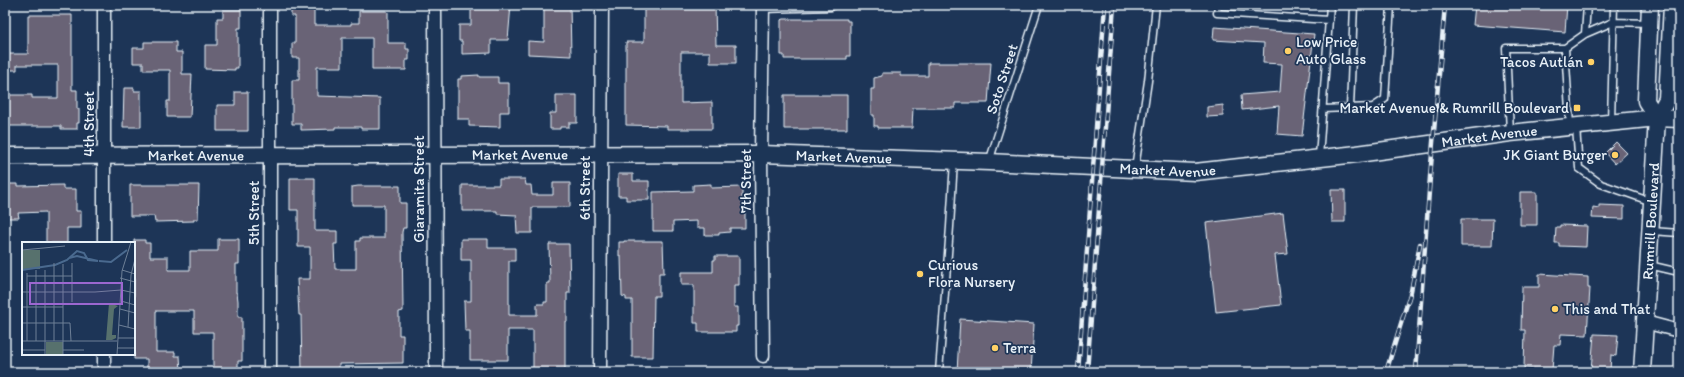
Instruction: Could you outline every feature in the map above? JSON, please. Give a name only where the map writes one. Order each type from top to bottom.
[{"type":"street","name":"4th Street","points":[[104,5],[104,242]]},
{"type":"street","name":"5th Street","points":[[270,5],[270,372]]},
{"type":"street","name":"Giaramita Street","points":[[435,5],[436,372]]},
{"type":"street","name":"6th Street","points":[[600,372],[602,5]]},
{"type":"street","points":[[1650,5],[1646,101],[1657,118]]},
{"type":"street","name":"Rumrill Boulevard","points":[[1642,372],[1657,118],[1667,99],[1672,5]]},
{"type":"street","name":"7th Street","points":[[763,7],[761,154],[763,356]]},
{"type":"street","name":"Market Avenue","points":[[5,156],[270,154],[761,154],[990,162],[1195,172],[1510,134],[1657,118],[1679,119]]},
{"type":"street","points":[[1645,322],[1679,331]]},
{"type":"street","points":[[104,355],[104,372]]},
{"type":"lane","points":[[763,7],[831,7],[831,5]]},
{"type":"lane","name":"Soto Street","points":[[990,162],[1039,5]]},
{"type":"lane","points":[[1135,169],[1148,81],[1156,5]]},
{"type":"lane","points":[[1218,5],[1217,13],[1329,20]]},
{"type":"lane","points":[[1319,158],[1330,5]]},
{"type":"lane","points":[[1350,108],[1354,5]]},
{"type":"lane","points":[[1323,109],[1373,107],[1385,99],[1391,5]]},
{"type":"lane","points":[[1585,34],[1587,5]]},
{"type":"lane","points":[[1610,124],[1614,5]]},
{"type":"lane","points":[[1510,134],[1506,48],[1565,48],[1585,34],[1613,22],[1649,23]]},
{"type":"lane","points":[[1565,48],[1573,128],[1579,168],[1601,184],[1652,202]]},
{"type":"lane","points":[[939,372],[954,161]]},
{"type":"lane","points":[[1650,231],[1679,233]]},
{"type":"lane","points":[[1648,265],[1679,272]]},
{"type":"green space","points":[[1450,369],[1498,369],[1541,372],[1449,372]]},
{"type":"building","points":[[291,5],[314,5],[314,25],[351,25],[351,23],[359,23],[359,11],[388,12],[388,43],[406,43],[406,49],[409,49],[409,60],[406,60],[406,70],[372,70],[372,38],[342,38],[342,67],[317,67],[317,96],[380,98],[380,129],[335,127],[335,129],[301,130],[301,124],[292,124],[292,80],[299,80],[299,58],[292,58],[292,43],[295,43],[295,16],[291,16]]},
{"type":"building","points":[[471,5],[511,5],[508,40],[491,40],[491,53],[462,54],[462,41],[459,41],[459,25],[471,25]]},
{"type":"building","points":[[544,5],[570,5],[571,56],[528,54],[528,41],[544,42]]},
{"type":"building","points":[[644,5],[715,5],[716,45],[736,45],[736,63],[710,63],[710,52],[681,52],[681,103],[712,102],[712,129],[667,129],[667,126],[626,125],[626,42],[644,42]]},
{"type":"building","points":[[1475,5],[1567,5],[1565,32],[1473,25]]},
{"type":"building","points":[[223,10],[241,10],[241,28],[238,28],[238,68],[235,68],[235,70],[205,69],[205,45],[217,45],[217,18],[223,18]]},
{"type":"building","points":[[28,15],[72,15],[72,90],[77,90],[79,123],[77,123],[77,129],[61,129],[61,126],[5,126],[5,95],[32,95],[32,98],[58,98],[58,65],[17,65],[17,70],[5,70],[5,54],[28,54]]},
{"type":"building","points":[[847,19],[847,21],[850,21],[850,56],[847,56],[847,59],[784,59],[784,55],[781,55],[781,20]]},
{"type":"building","points":[[1214,27],[1314,34],[1302,136],[1277,134],[1279,106],[1242,110],[1241,95],[1280,92],[1282,64],[1263,63],[1264,43],[1213,40]]},
{"type":"building","points":[[144,42],[176,42],[176,52],[182,52],[182,74],[192,74],[190,117],[167,117],[167,101],[170,101],[170,70],[143,70],[143,63],[133,63],[133,48],[144,48]]},
{"type":"building","points":[[928,63],[991,63],[988,103],[955,103],[955,108],[913,108],[912,128],[878,128],[878,126],[874,126],[874,115],[871,115],[871,89],[874,89],[874,78],[882,76],[882,73],[901,73],[901,76],[928,76]]},
{"type":"building","points":[[479,75],[479,77],[498,77],[498,83],[509,83],[509,112],[500,112],[500,127],[469,126],[469,119],[458,119],[458,79],[461,79],[461,76]]},
{"type":"building","points":[[124,88],[134,88],[134,91],[141,91],[141,127],[123,127]]},
{"type":"building","points":[[235,92],[248,92],[248,131],[217,131],[217,105],[235,105]]},
{"type":"building","points":[[556,95],[577,95],[577,123],[569,123],[569,127],[560,127],[560,129],[550,129],[550,113],[556,113]]},
{"type":"building","points":[[784,95],[847,95],[847,129],[784,129]]},
{"type":"building","points":[[1223,105],[1223,116],[1207,117],[1207,107]]},
{"type":"building","name":"JK Giant Burger","points":[[1616,142],[1627,153],[1615,164],[1605,153]]},
{"type":"building","points":[[618,174],[633,174],[633,181],[649,181],[649,200],[626,200],[626,196],[618,196]]},
{"type":"building","points":[[290,178],[315,178],[315,231],[337,231],[337,244],[334,244],[335,269],[356,269],[356,241],[360,241],[360,238],[384,238],[384,205],[352,205],[352,187],[400,186],[400,203],[406,203],[406,228],[403,228],[402,232],[403,311],[399,312],[399,335],[403,335],[403,363],[339,364],[339,372],[302,372],[301,315],[299,315],[297,279],[310,279],[310,247],[298,247],[298,210],[290,210]]},
{"type":"building","points":[[499,179],[525,179],[526,185],[531,185],[532,195],[553,195],[553,183],[570,183],[570,207],[532,207],[532,233],[517,233],[516,215],[497,214],[497,211],[462,211],[462,185],[499,185]]},
{"type":"building","points":[[5,184],[18,184],[18,186],[63,185],[63,189],[76,189],[76,211],[81,211],[81,228],[67,228],[67,242],[46,242],[46,212],[18,213],[19,218],[5,218]]},
{"type":"building","points":[[711,184],[711,188],[742,187],[742,201],[745,201],[745,228],[730,228],[730,232],[719,233],[719,235],[705,235],[705,228],[697,228],[697,221],[673,222],[673,231],[653,231],[653,192],[693,191],[693,185]]},
{"type":"building","points":[[130,185],[199,185],[198,219],[194,219],[194,221],[155,222],[154,216],[130,216]]},
{"type":"building","points":[[1331,190],[1345,190],[1345,222],[1332,222]]},
{"type":"building","points":[[1520,192],[1537,192],[1537,225],[1520,225]]},
{"type":"building","points":[[1599,205],[1624,206],[1624,219],[1592,218],[1593,207],[1599,208]]},
{"type":"building","points":[[1283,213],[1288,254],[1275,255],[1281,305],[1216,312],[1206,223]]},
{"type":"building","points":[[1461,219],[1493,219],[1492,246],[1461,246]]},
{"type":"building","points":[[1560,225],[1587,226],[1586,247],[1559,246],[1559,243],[1555,243],[1556,227],[1560,227]]},
{"type":"building","points":[[218,239],[239,239],[239,264],[236,264],[236,293],[238,301],[238,317],[242,317],[242,361],[238,361],[238,372],[213,372],[213,332],[194,332],[194,311],[156,311],[156,352],[175,352],[175,356],[180,356],[181,372],[147,372],[147,359],[134,359],[134,240],[145,240],[145,243],[150,243],[150,257],[168,257],[168,270],[190,270],[190,251],[218,251]]},
{"type":"building","points":[[461,239],[488,239],[488,248],[515,248],[515,261],[509,261],[509,315],[537,315],[537,304],[544,304],[544,302],[547,302],[547,283],[550,283],[549,244],[569,244],[570,293],[567,293],[567,322],[565,322],[565,372],[533,372],[533,330],[508,330],[508,360],[470,360],[470,331],[465,331],[464,301],[471,301],[471,260],[461,260]]},
{"type":"building","points":[[663,241],[664,273],[659,273],[659,296],[654,296],[653,357],[632,357],[632,300],[626,300],[626,297],[622,296],[621,256],[619,256],[619,242]]},
{"type":"building","points":[[715,256],[739,256],[739,285],[734,285],[734,307],[738,307],[738,326],[736,326],[736,332],[698,332],[698,323],[694,323],[694,285],[681,285],[681,272],[713,272],[713,260],[715,260]]},
{"type":"building","name":"This and That","points":[[1539,274],[1588,277],[1588,288],[1590,288],[1587,335],[1561,334],[1560,345],[1554,345],[1552,370],[1524,368],[1525,330],[1521,330],[1522,287],[1539,287]]},
{"type":"building","name":"Terra","points":[[960,319],[1034,324],[1031,372],[957,372]]},
{"type":"building","points":[[1594,334],[1618,335],[1616,356],[1611,355],[1610,371],[1591,370]]},
{"type":"railway","points":[[1078,372],[1105,5]]},
{"type":"railway","points":[[1087,372],[1114,5]]},
{"type":"railway","points":[[1416,372],[1430,177],[1445,5]]},
{"type":"railway","points":[[1386,372],[1411,291],[1420,244]]},
{"type":"place","name":"Low Price Auto Glass","points":[[1288,51]]},
{"type":"place","name":"Tacos Autlán","points":[[1591,62]]},
{"type":"place","name":"Market Avenue & Rumrill Boulevard","points":[[1577,108]]},
{"type":"place","name":"JK Giant Burger","points":[[1615,155]]},
{"type":"place","name":"Curious Flora Nursery","points":[[920,274]]},
{"type":"place","name":"This and That","points":[[1555,309]]},
{"type":"place","name":"Terra","points":[[995,348]]}]
